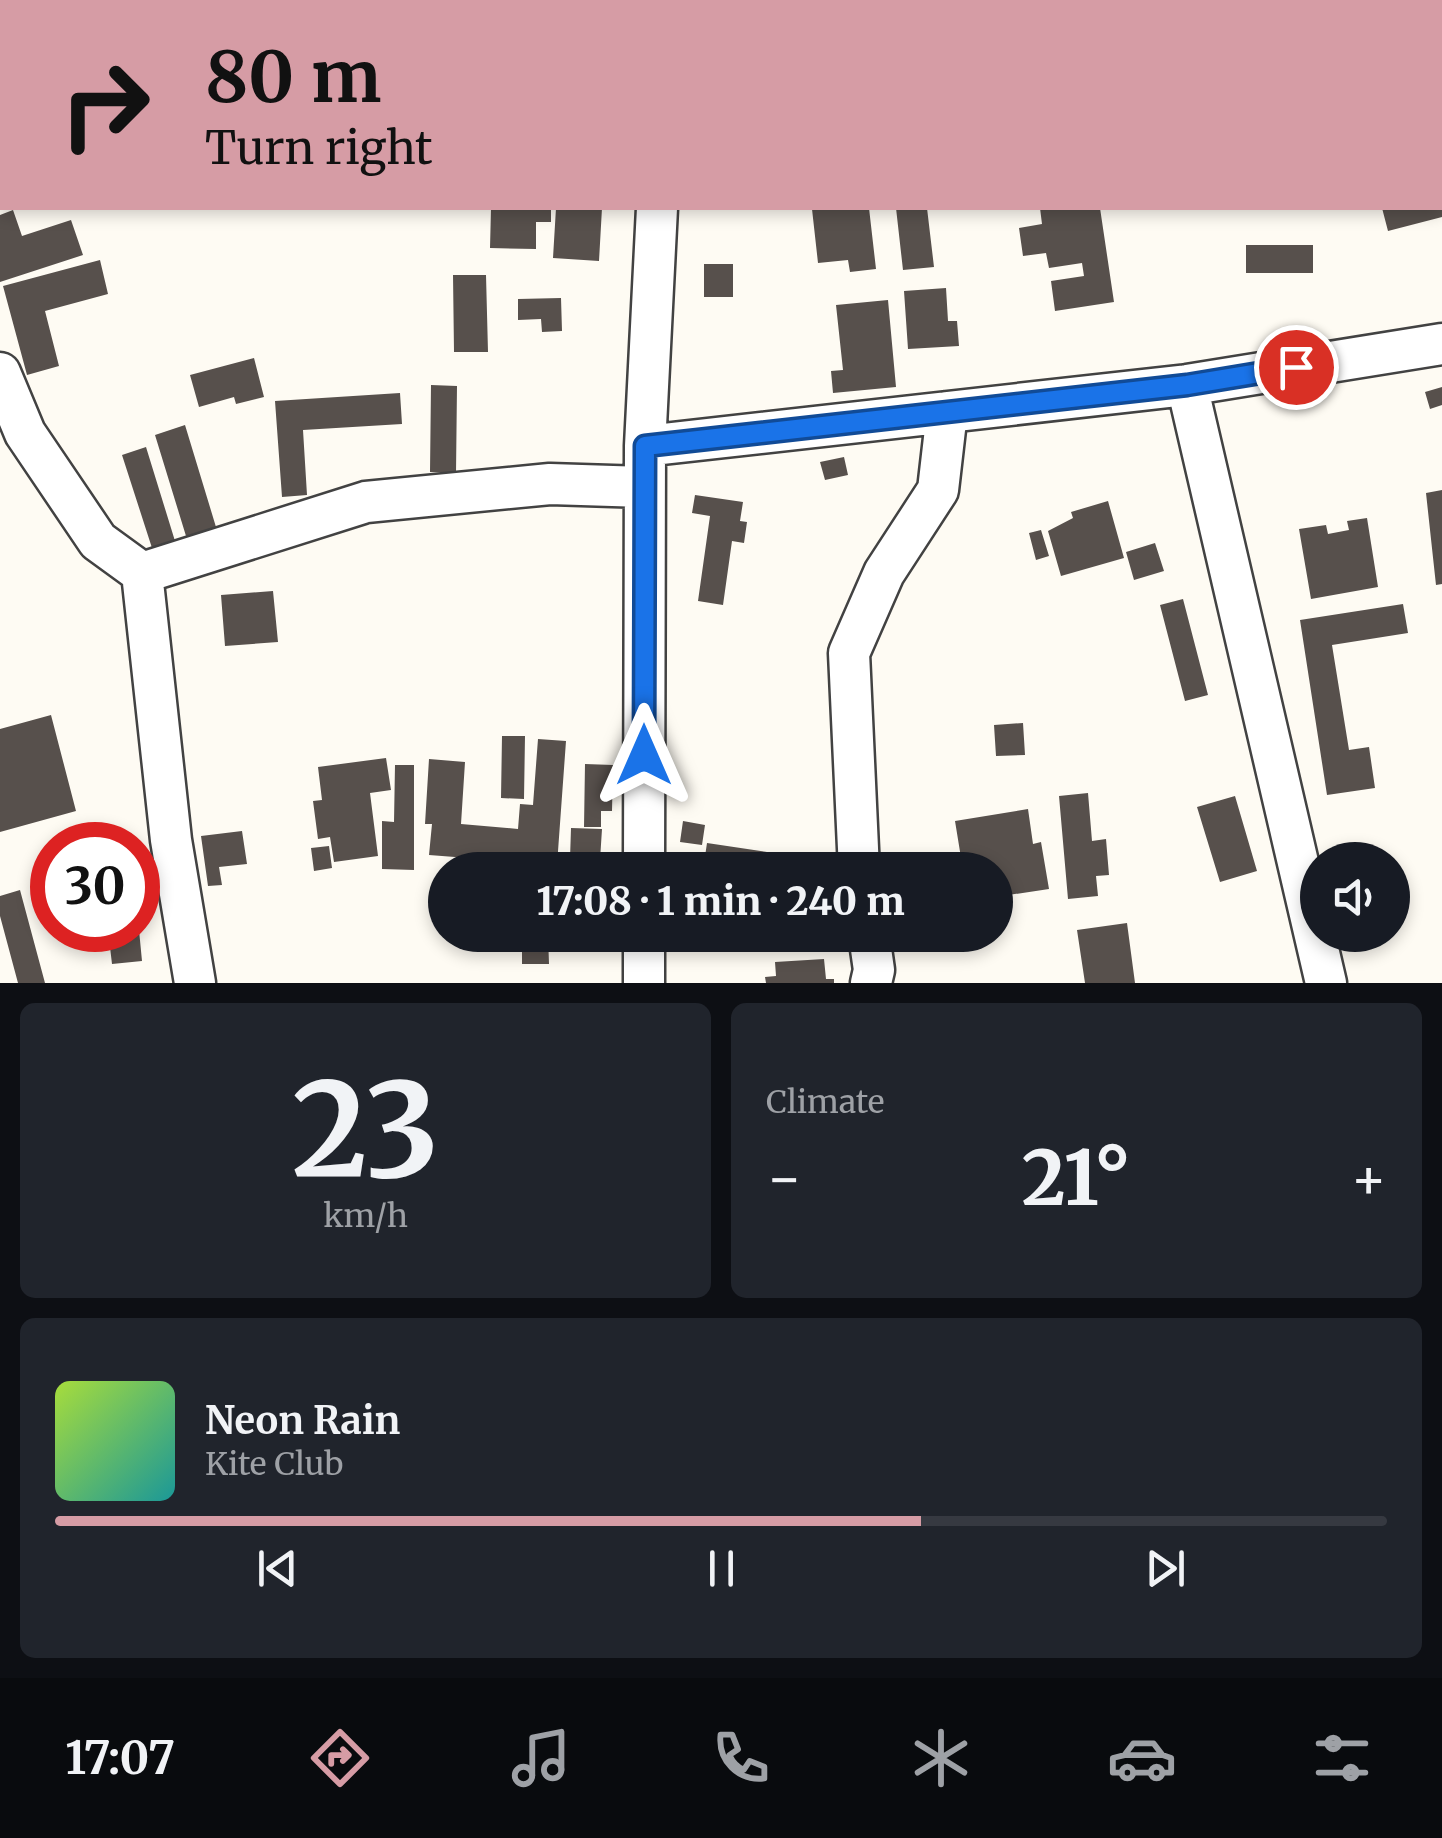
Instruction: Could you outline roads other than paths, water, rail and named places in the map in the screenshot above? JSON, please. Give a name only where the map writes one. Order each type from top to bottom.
[{"type":"street","points":[[644,852],[644,487],[657,210]]},
{"type":"street","points":[[645,446],[1187,385],[1442,344]]},
{"type":"street","points":[[0,373],[24,432],[98,541],[142,573],[171,840],[195,983]]},
{"type":"street","points":[[1187,385],[1326,983]]},
{"type":"street","points":[[858,852],[848,653],[884,573],[938,490],[947,412]]},
{"type":"street","points":[[142,573],[366,502],[550,484],[644,487]]},
{"type":"street","points":[[644,952],[644,983]]},
{"type":"street","points":[[871,952],[872,983]]}]
